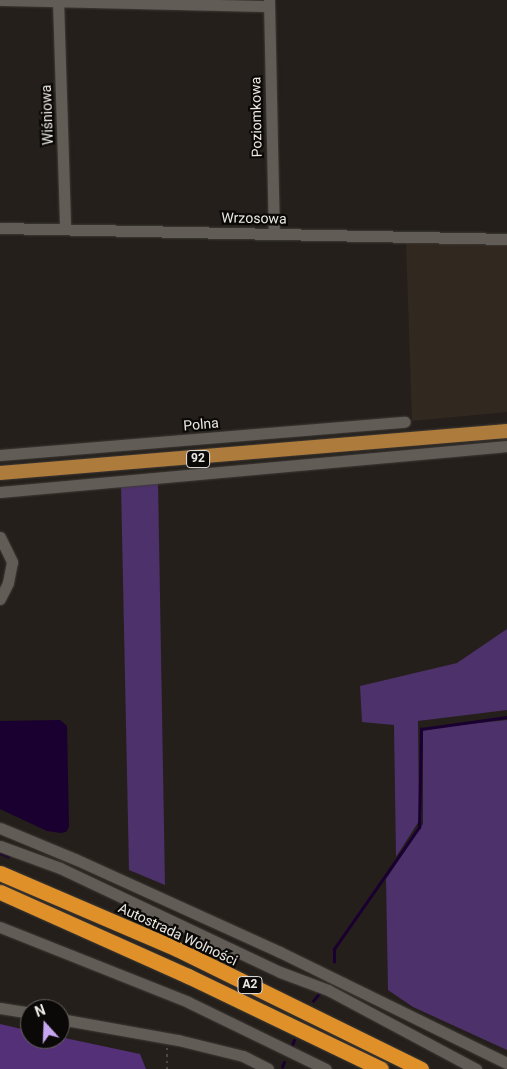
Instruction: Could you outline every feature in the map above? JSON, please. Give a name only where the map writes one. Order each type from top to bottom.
[{"type":"highway","name":"Autostrada Wolności","points":[[0,873],[177,949],[421,1069]]},
{"type":"highway","name":"A2","points":[[0,892],[188,976],[381,1069]]},
{"type":"main road","name":"92","points":[[0,473],[507,431]]},
{"type":"street","points":[[0,0],[269,3]]},
{"type":"street","name":"Wiśniowa","points":[[58,1],[65,229]]},
{"type":"street","name":"Poziomkowa","points":[[269,3],[274,233]]},
{"type":"street","name":"Wrzosowa","points":[[0,228],[507,239]]},
{"type":"street","name":"Polna","points":[[0,455],[405,422]]},
{"type":"street","points":[[0,492],[507,446]]},
{"type":"street","points":[[0,537],[12,562],[8,583],[0,599]]},
{"type":"street","points":[[0,828],[75,859],[280,952],[507,1063]]},
{"type":"street","points":[[0,846],[60,868],[280,972],[328,990],[476,1069]]},
{"type":"street","points":[[0,926],[188,1002],[326,1069]]},
{"type":"street","points":[[0,1008],[20,1011]]},
{"type":"street","points":[[70,1021],[167,1038],[243,1056],[268,1069]]},
{"type":"path","points":[[167,1038],[167,1069]]},
{"type":"shaded area","points":[[406,243],[507,245],[507,412],[412,421]]},
{"type":"shaded area","points":[[158,481],[165,885],[129,870],[121,485]]},
{"type":"shaded area","points":[[507,629],[507,710],[418,721],[419,821],[396,857],[394,725],[362,722],[360,686],[457,663]]},
{"type":"shaded area","points":[[60,720],[67,726],[69,827],[66,832],[61,833],[47,831],[0,809],[0,721]]},
{"type":"shaded area","points":[[507,720],[507,1050],[413,1007],[388,990],[386,879],[423,824],[423,729]]},
{"type":"shaded area","points":[[0,1024],[20,1029],[20,1049],[70,1049],[70,1039],[140,1054],[146,1069],[0,1069]]},
{"type":"waterway","points":[[334,962],[334,949],[419,827],[421,729],[507,717]]},
{"type":"waterway","points":[[0,853],[8,856]]},
{"type":"waterway","points":[[313,1001],[321,991]]},
{"type":"waterway","points":[[292,1045],[294,1040]]},
{"type":"waterway","points":[[282,1067],[284,1062]]}]
